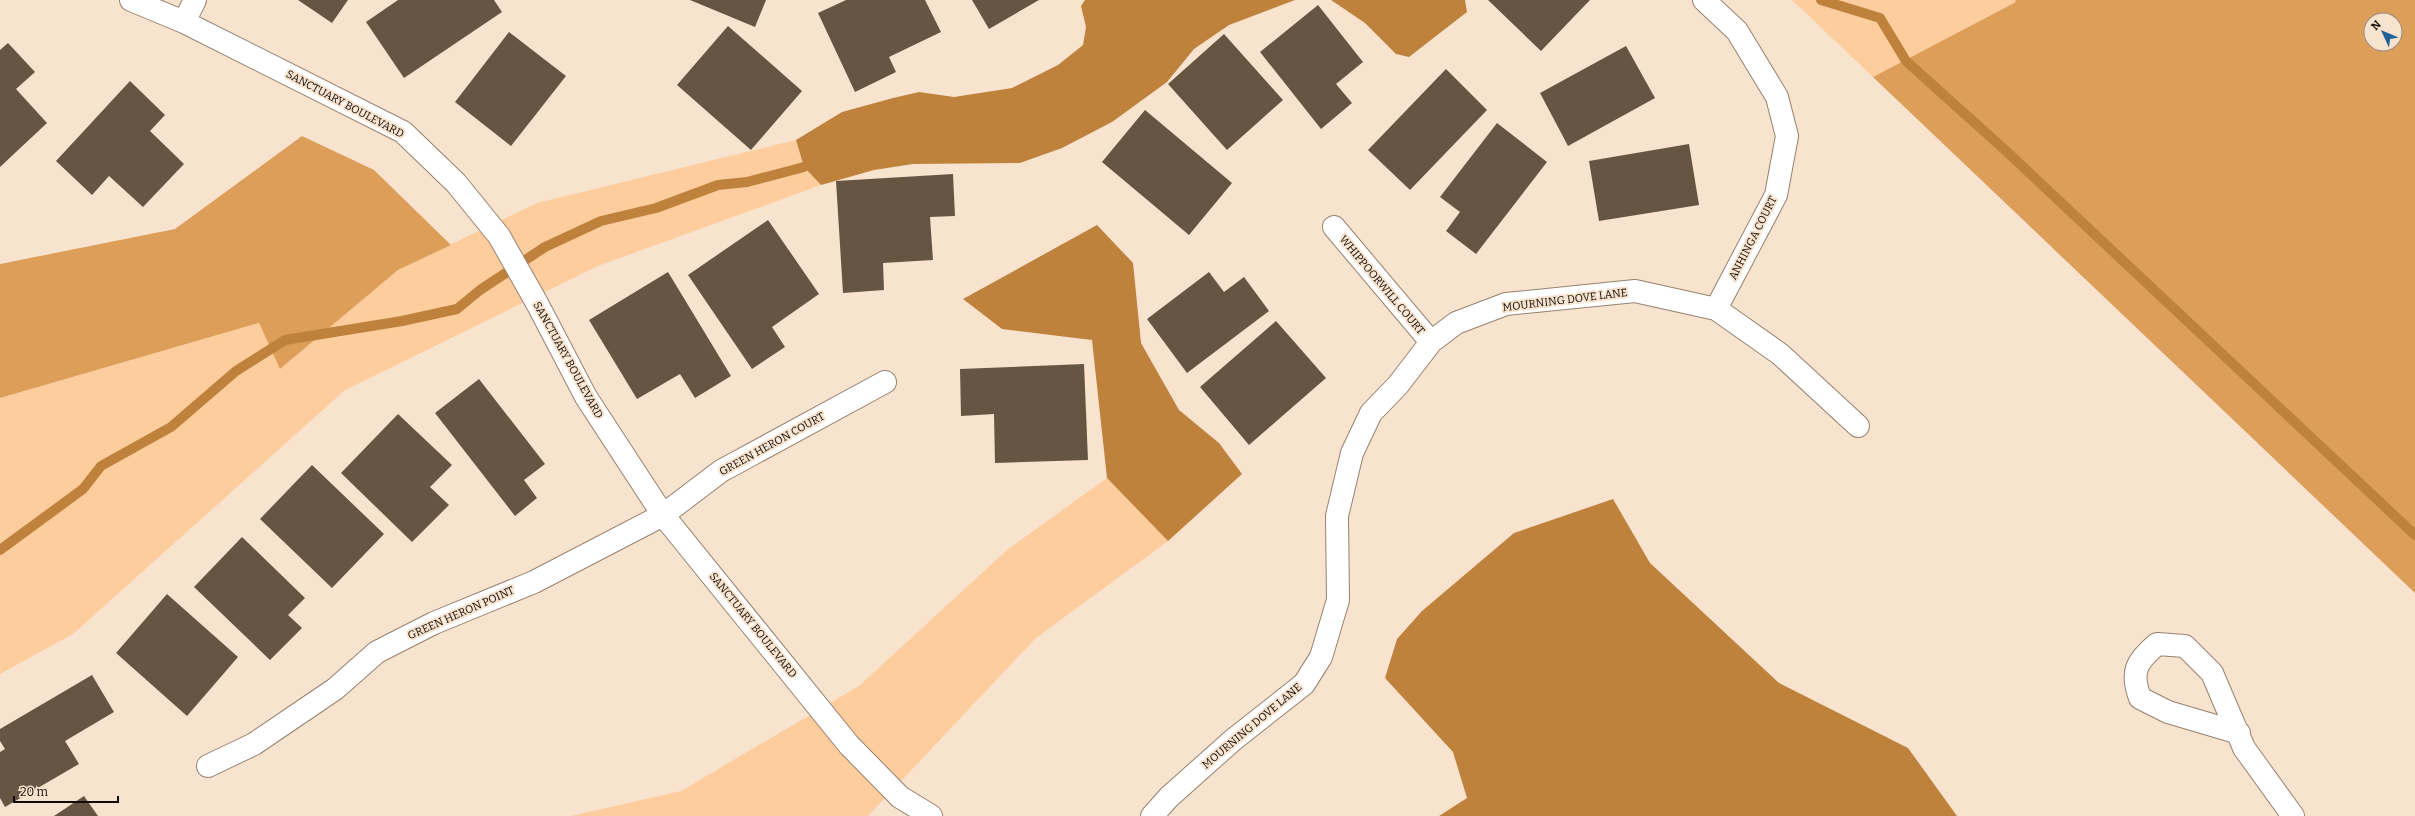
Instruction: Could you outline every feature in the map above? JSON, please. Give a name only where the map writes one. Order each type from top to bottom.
[{"type":"street","name":"SANCTUARY BOULEVARD","points":[[131,0],[184,22],[402,132],[456,183],[499,236],[538,305],[586,397],[663,515],[849,745],[900,796],[930,816]]},
{"type":"street","points":[[184,22],[196,0]]},
{"type":"street","name":"ANHINGA COURT","points":[[1704,0],[1737,31],[1777,97],[1787,136],[1776,195],[1716,309]]},
{"type":"street","name":"WHIPPOORWILL COURT","points":[[1334,228],[1430,342]]},
{"type":"street","name":"MOURNING DOVE LANE","points":[[1152,816],[1169,797],[1227,746],[1304,684],[1321,657],[1338,600],[1337,516],[1352,453],[1371,413],[1398,385],[1430,342],[1456,323],[1506,304],[1635,291],[1716,309],[1780,354],[1858,426]]},
{"type":"street","name":"GREEN HERON COURT","points":[[663,515],[721,471],[885,382]]},
{"type":"street","name":"GREEN HERON POINT","points":[[208,766],[254,744],[335,689],[377,652],[434,623],[534,582],[663,515]]},
{"type":"street","points":[[2239,733],[2168,712],[2140,698],[2134,682],[2140,658],[2157,644],[2184,646],[2212,673],[2239,733],[2244,748],[2293,816]]},
{"type":"shaded area","points":[[1085,0],[1295,0],[1229,25],[1194,49],[1167,82],[1112,122],[1062,148],[1020,163],[913,164],[874,170],[821,185],[804,167],[796,140],[842,112],[919,92],[954,97],[1012,88],[1058,65],[1083,45],[1086,27],[1081,6]]},
{"type":"shaded area","points":[[1331,0],[1465,0],[1467,12],[1409,57],[1396,54],[1365,23]]},
{"type":"shaded area","points":[[1792,0],[2015,0],[2017,2],[1873,77]]},
{"type":"shaded area","points":[[2015,0],[2415,0],[2415,593],[1873,77],[2016,2]]},
{"type":"shaded area","points":[[302,136],[374,170],[451,245],[398,270],[280,369],[259,323],[0,398],[0,264],[175,229]]},
{"type":"shaded area","points":[[796,140],[804,167],[821,185],[598,266],[345,390],[73,634],[0,674],[0,398],[259,323],[280,369],[398,270],[537,203]]},
{"type":"shaded area","points":[[1097,225],[1133,263],[1141,343],[1179,410],[1219,443],[1242,474],[1168,541],[1107,478],[1092,340],[1002,329],[963,299]]},
{"type":"shaded area","points":[[1107,478],[1168,541],[1036,638],[868,816],[571,816],[681,791],[859,686],[1007,550]]},
{"type":"shaded area","points":[[1613,499],[1650,563],[1779,683],[1908,748],[1957,816],[1439,816],[1467,798],[1453,752],[1385,678],[1397,639],[1422,611],[1514,533]]},
{"type":"building","points":[[298,0],[348,0],[332,23]]},
{"type":"building","points":[[398,0],[494,0],[502,12],[404,78],[366,22]]},
{"type":"building","points":[[690,0],[766,0],[755,27]]},
{"type":"building","points":[[846,0],[925,0],[941,32],[889,57],[896,72],[855,92],[818,13]]},
{"type":"building","points":[[972,0],[1039,0],[989,29]]},
{"type":"building","points":[[1488,0],[1590,0],[1541,51]]},
{"type":"building","points":[[1318,5],[1363,62],[1336,84],[1352,103],[1321,129],[1260,52]]},
{"type":"building","points":[[728,26],[802,91],[751,150],[677,85]]},
{"type":"building","points":[[509,32],[566,76],[511,146],[455,102]]},
{"type":"building","points":[[1224,34],[1283,100],[1227,150],[1168,84]]},
{"type":"building","points":[[8,43],[35,72],[16,89],[47,123],[0,167],[0,50]]},
{"type":"building","points":[[1626,46],[1655,98],[1568,146],[1540,93]]},
{"type":"building","points":[[1446,69],[1487,110],[1410,190],[1368,150]]},
{"type":"building","points":[[130,81],[165,115],[150,131],[184,164],[143,207],[109,176],[92,195],[56,161]]},
{"type":"building","points":[[1145,110],[1232,183],[1189,235],[1102,162]]},
{"type":"building","points":[[1497,123],[1547,162],[1476,254],[1446,231],[1460,212],[1440,197]]},
{"type":"building","points":[[1689,144],[1699,205],[1599,221],[1589,161]]},
{"type":"building","points":[[953,174],[955,216],[930,217],[933,260],[883,263],[884,290],[843,293],[836,181]]},
{"type":"building","points":[[768,220],[819,294],[772,327],[785,347],[752,369],[688,275]]},
{"type":"building","points":[[668,272],[731,376],[695,398],[680,374],[637,399],[589,320]]},
{"type":"building","points":[[1209,272],[1224,292],[1244,277],[1269,311],[1187,373],[1147,319]]},
{"type":"building","points":[[1276,321],[1326,378],[1249,445],[1200,387]]},
{"type":"building","points":[[1084,364],[1088,460],[995,463],[994,414],[961,416],[960,369]]},
{"type":"building","points":[[479,379],[545,464],[524,480],[537,498],[515,516],[435,413]]},
{"type":"building","points":[[398,414],[452,465],[430,487],[449,505],[412,542],[341,473]]},
{"type":"building","points":[[312,465],[384,534],[332,588],[260,519]]},
{"type":"building","points":[[242,537],[305,598],[288,615],[302,628],[270,660],[194,587]]},
{"type":"building","points":[[167,594],[238,657],[187,716],[116,653]]},
{"type":"building","points":[[92,675],[114,712],[65,741],[79,764],[5,807],[0,798],[0,752],[5,749],[0,741],[0,729]]},
{"type":"building","points":[[84,796],[98,816],[54,816]]},
{"type":"waterway","points":[[1821,0],[1880,18],[1906,61],[2005,150],[2415,535]]},
{"type":"waterway","points":[[0,550],[83,489],[101,466],[171,427],[236,371],[285,340],[402,321],[457,309],[480,290],[545,247],[601,221],[656,208],[718,185],[747,182],[804,167]]}]
